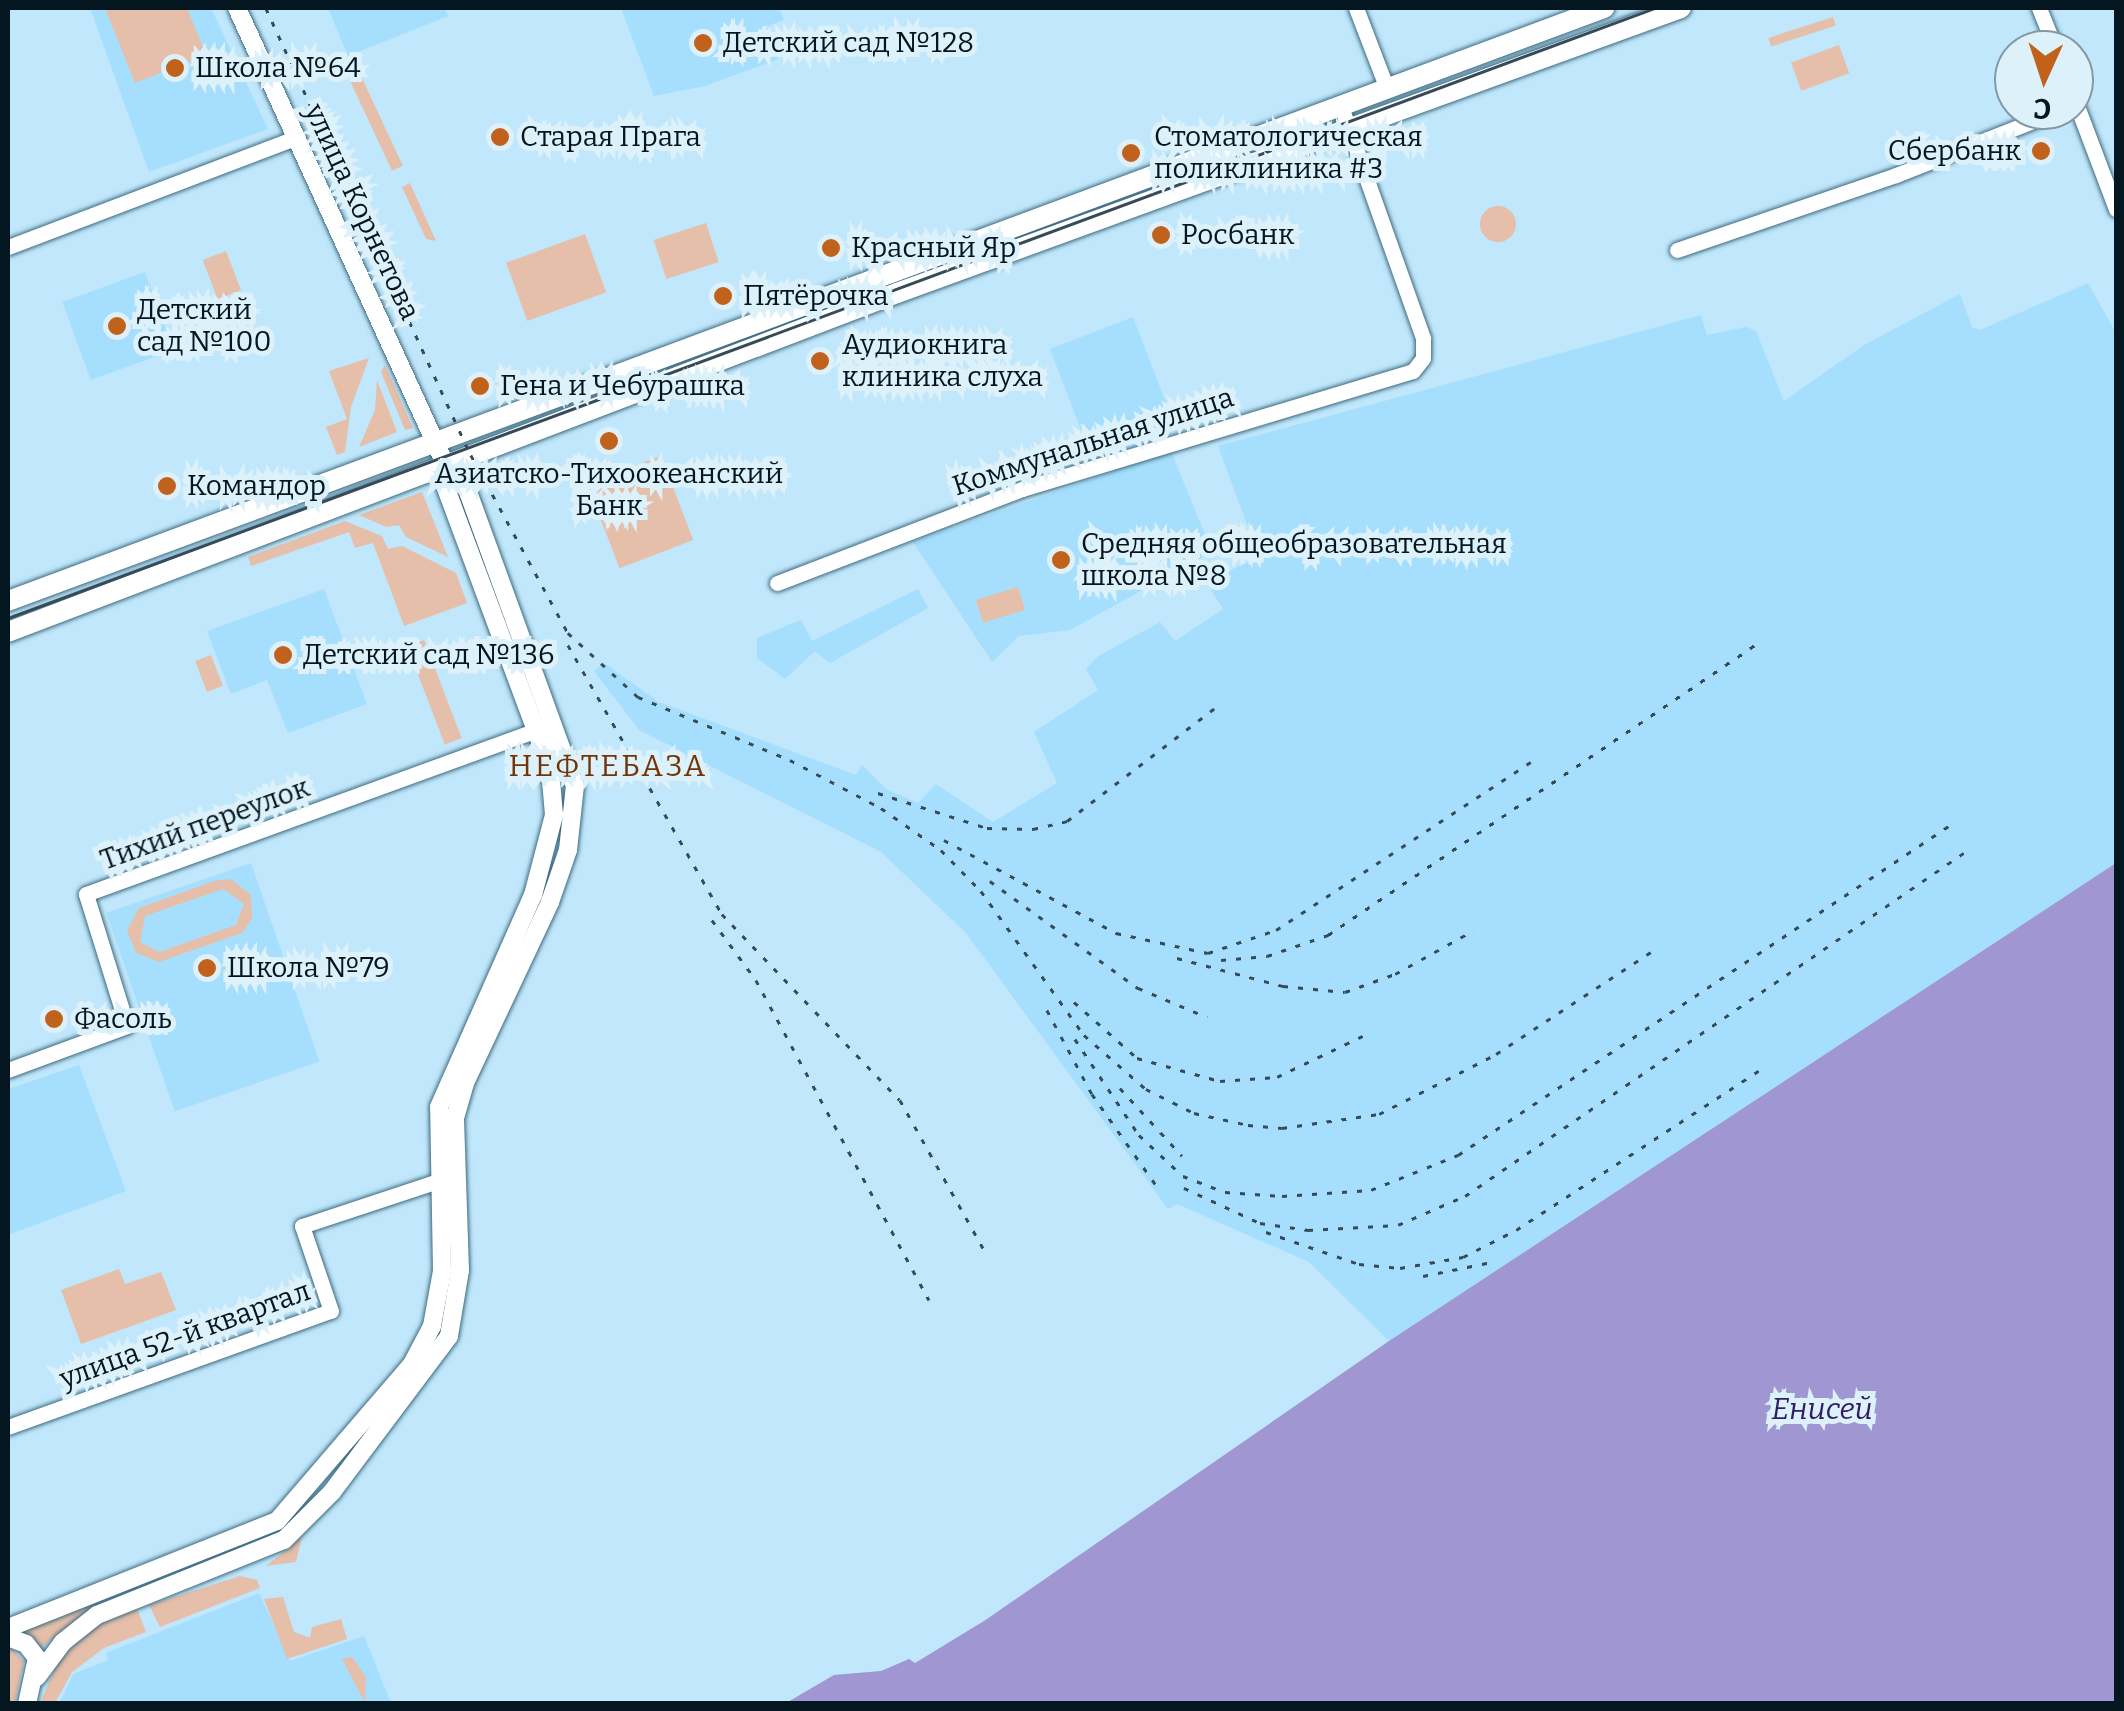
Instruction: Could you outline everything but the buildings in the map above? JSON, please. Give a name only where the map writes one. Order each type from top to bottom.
[{"type":"highway","points":[[8,601],[1604,8]]},
{"type":"highway","points":[[8,631],[444,464],[1681,8]]},
{"type":"main road","name":"улица Корнетова","points":[[237,8],[435,440],[444,464],[444,483],[544,727]]},
{"type":"main road","points":[[451,1271],[438,1120],[449,1074],[546,856],[555,788],[544,727]]},
{"type":"main road","points":[[27,1704],[36,1677],[63,1642],[97,1615],[246,1559],[284,1540],[300,1512],[418,1368],[451,1271],[455,1118],[465,1084],[550,902],[575,813],[575,786],[544,727]]},
{"type":"main road","points":[[8,1628],[255,1534],[300,1512]]},
{"type":"main road","points":[[8,1637],[32,1649],[36,1677]]},
{"type":"street","points":[[1360,10],[1386,86]]},
{"type":"street","points":[[1340,104],[1348,129]]},
{"type":"street","name":"Коммунальная улица","points":[[777,583],[1022,489],[1413,372],[1423,358],[1423,338],[1348,129]]},
{"type":"street","points":[[1677,250],[1882,180],[2006,130]]},
{"type":"street","points":[[2082,130],[2116,209]]},
{"type":"street","points":[[8,248],[298,137]]},
{"type":"street","name":"Тихий переулок","points":[[8,1070],[127,1026],[86,894],[544,727]]},
{"type":"street","name":"улица 52-й квартал","points":[[8,1427],[330,1311],[302,1226],[442,1180]]},
{"type":"shaded area","name":"Школа №64","points":[[90,8],[211,8],[268,129],[149,172]]},
{"type":"shaded area","points":[[105,8],[187,8],[206,55],[135,83]]},
{"type":"shaded area","points":[[328,8],[444,8],[448,16],[348,56]]},
{"type":"shaded area","name":"Детский сад №128","points":[[621,8],[779,8],[784,20],[766,27],[778,59],[705,86],[654,96]]},
{"type":"shaded area","points":[[1833,17],[1836,26],[1771,47],[1768,38]]},
{"type":"shaded area","points":[[1839,45],[1849,73],[1801,91],[1791,62]]},
{"type":"shaded area","points":[[361,76],[403,166],[392,171],[350,81]]},
{"type":"shaded area","points":[[410,183],[436,241],[426,239],[402,187]]},
{"type":"shaded area","points":[[1498,206],[1511,211],[1516,224],[1511,237],[1498,242],[1485,237],[1480,224],[1485,211]]},
{"type":"shaded area","points":[[706,223],[719,262],[666,279],[654,240]]},
{"type":"shaded area","points":[[585,234],[606,292],[527,321],[506,263]]},
{"type":"shaded area","points":[[226,251],[241,290],[218,299],[203,260]]},
{"type":"shaded area","name":"Детский сад №100","points":[[145,272],[173,350],[91,380],[62,302]]},
{"type":"shaded area","points":[[2088,283],[2116,333],[2116,863],[1389,1341],[1309,1262],[1177,1204],[1168,1209],[966,933],[881,852],[639,730],[594,671],[604,663],[659,702],[856,775],[862,765],[886,789],[918,803],[936,784],[993,822],[1057,783],[1034,732],[1098,690],[1086,669],[1097,657],[1160,622],[1175,641],[1223,609],[1211,590],[1225,580],[1222,574],[1259,557],[1218,446],[1701,315],[1707,335],[1746,327],[1756,331],[1784,401],[1864,345],[1960,294],[1972,327],[1980,330]]},
{"type":"shaded area","points":[[1133,317],[1173,421],[1090,453],[1050,349]]},
{"type":"shaded area","points":[[369,358],[351,407],[345,452],[337,455],[326,427],[347,419],[329,371]]},
{"type":"shaded area","points":[[385,365],[413,428],[405,430],[381,372]]},
{"type":"shaded area","points":[[377,380],[397,432],[359,447],[375,410]]},
{"type":"shaded area","name":"Средняя общеобразовательная школа №8","points":[[1171,451],[1212,552],[1070,630],[1019,636],[992,662],[913,542]]},
{"type":"shaded area","points":[[661,456],[693,540],[620,568],[587,484]]},
{"type":"shaded area","points":[[422,492],[448,557],[406,537],[399,525],[386,527],[359,515]]},
{"type":"shaded area","points":[[345,521],[382,536],[388,549],[402,546],[456,573],[467,603],[404,626],[373,543],[355,548],[349,532],[251,566],[248,557]]},
{"type":"shaded area","points":[[1018,587],[1025,610],[983,623],[976,600]]},
{"type":"shaded area","name":"Детский сад №136","points":[[324,589],[367,704],[288,733],[267,680],[231,694],[207,631]]},
{"type":"shaded area","points":[[918,589],[928,608],[830,663],[815,651],[785,679],[757,658],[757,638],[801,620],[812,641]]},
{"type":"shaded area","points":[[424,640],[462,738],[445,744],[407,646]]},
{"type":"shaded area","points":[[211,655],[223,686],[207,692],[195,661]]},
{"type":"shaded area","name":"Школа №79","points":[[251,863],[319,1062],[175,1111],[106,913]]},
{"type":"shaded area","points":[[231,879],[251,895],[252,919],[242,933],[159,962],[136,953],[127,930],[139,908],[214,881]],"holes":[[[223,889],[244,904],[236,925],[159,952],[140,942],[145,916]]]},
{"type":"shaded area","points":[[79,1065],[126,1191],[8,1235],[8,1089]]},
{"type":"shaded area","points":[[119,1269],[125,1284],[161,1272],[176,1310],[81,1344],[61,1290]]},
{"type":"shaded area","points":[[302,1537],[296,1562],[266,1566]]},
{"type":"shaded area","points":[[240,1576],[257,1580],[260,1588],[160,1627],[149,1605]]},
{"type":"shaded area","points":[[259,1593],[290,1661],[364,1636],[391,1703],[59,1704],[73,1674],[108,1660],[106,1653]]},
{"type":"shaded area","points":[[283,1597],[294,1632],[310,1638],[312,1627],[341,1619],[347,1639],[287,1659],[264,1599]]},
{"type":"shaded area","points":[[99,1604],[41,1648],[24,1630],[66,1611]]},
{"type":"shaded area","points":[[137,1609],[146,1632],[104,1648],[72,1672],[55,1703],[40,1704],[56,1665],[76,1643],[100,1623]]},
{"type":"shaded area","points":[[8,1645],[24,1661],[15,1703],[8,1703]]},
{"type":"shaded area","points":[[352,1657],[366,1677],[365,1703],[342,1659]]},
{"type":"water","name":"Енисей","points":[[2116,863],[2116,1703],[786,1703],[834,1675],[881,1671],[909,1659],[915,1663],[984,1621],[1389,1341]]},
{"type":"tram line","points":[[8,618],[1654,8]]},
{"type":"railway","points":[[266,8],[471,455],[568,633],[638,697],[790,760],[881,808],[941,850],[981,891],[1084,1035],[1146,1089],[1194,1113],[1248,1125],[1282,1128],[1379,1114],[1496,1054],[1654,950]]},
{"type":"railway","points":[[568,645],[722,914],[900,1100],[988,1257]]},
{"type":"railway","points":[[1221,960],[1267,956],[1328,935],[1755,645]]},
{"type":"railway","points":[[878,793],[987,828],[1033,829],[1067,821],[1216,707]]},
{"type":"railway","points":[[944,840],[1116,933],[1208,953],[1276,930],[1534,760]]},
{"type":"railway","points":[[1075,1039],[1139,1135],[1183,1176],[1225,1192],[1282,1196],[1371,1190],[1458,1155],[1953,823]]},
{"type":"railway","points":[[1184,1188],[1260,1223],[1308,1230],[1398,1225],[1465,1196],[1965,852]]},
{"type":"railway","points":[[990,881],[1138,988],[1207,1017]]},
{"type":"railway","points":[[712,920],[756,980],[929,1300]]},
{"type":"railway","points":[[1177,958],[1283,986],[1345,992],[1395,974],[1474,930]]},
{"type":"railway","points":[[1074,1002],[1137,1058],[1220,1081],[1277,1077],[1369,1033]]},
{"type":"railway","points":[[1047,1010],[1092,1094],[1156,1185]]},
{"type":"railway","points":[[1266,1232],[1359,1264],[1400,1268],[1463,1257],[1516,1230],[1760,1070]]},
{"type":"railway","points":[[1120,1088],[1182,1156]]},
{"type":"railway","points":[[1423,1276],[1492,1262]]},
{"type":"place","name":"Детский сад №128","points":[[703,43]]},
{"type":"place","name":"Школа №64","points":[[175,68]]},
{"type":"place","name":"Старая Прага","points":[[500,137]]},
{"type":"place","name":"Сбербанк","points":[[2041,151]]},
{"type":"place","name":"Стоматологическая поликлиника #3","points":[[1131,153]]},
{"type":"place","name":"Росбанк","points":[[1161,235]]},
{"type":"place","name":"Красный Яр","points":[[831,248]]},
{"type":"place","name":"Пятёрочка","points":[[723,296]]},
{"type":"place","name":"Детский сад №100","points":[[117,326]]},
{"type":"place","name":"Аудиокнига клиника слуха","points":[[820,361]]},
{"type":"place","name":"Гена и Чебурашка","points":[[480,386]]},
{"type":"place","name":"Азиатско-Тихоокеанский Банк","points":[[609,441]]},
{"type":"place","name":"Командор","points":[[167,486]]},
{"type":"place","name":"Средняя общеобразовательная школа №8","points":[[1061,560]]},
{"type":"place","name":"Детский сад №136","points":[[283,655]]},
{"type":"place","name":"Школа №79","points":[[207,968]]},
{"type":"place","name":"Фасоль","points":[[54,1019]]},
{"type":"district","name":"НЕФТЕБАЗА","points":[[608,766]]}]
